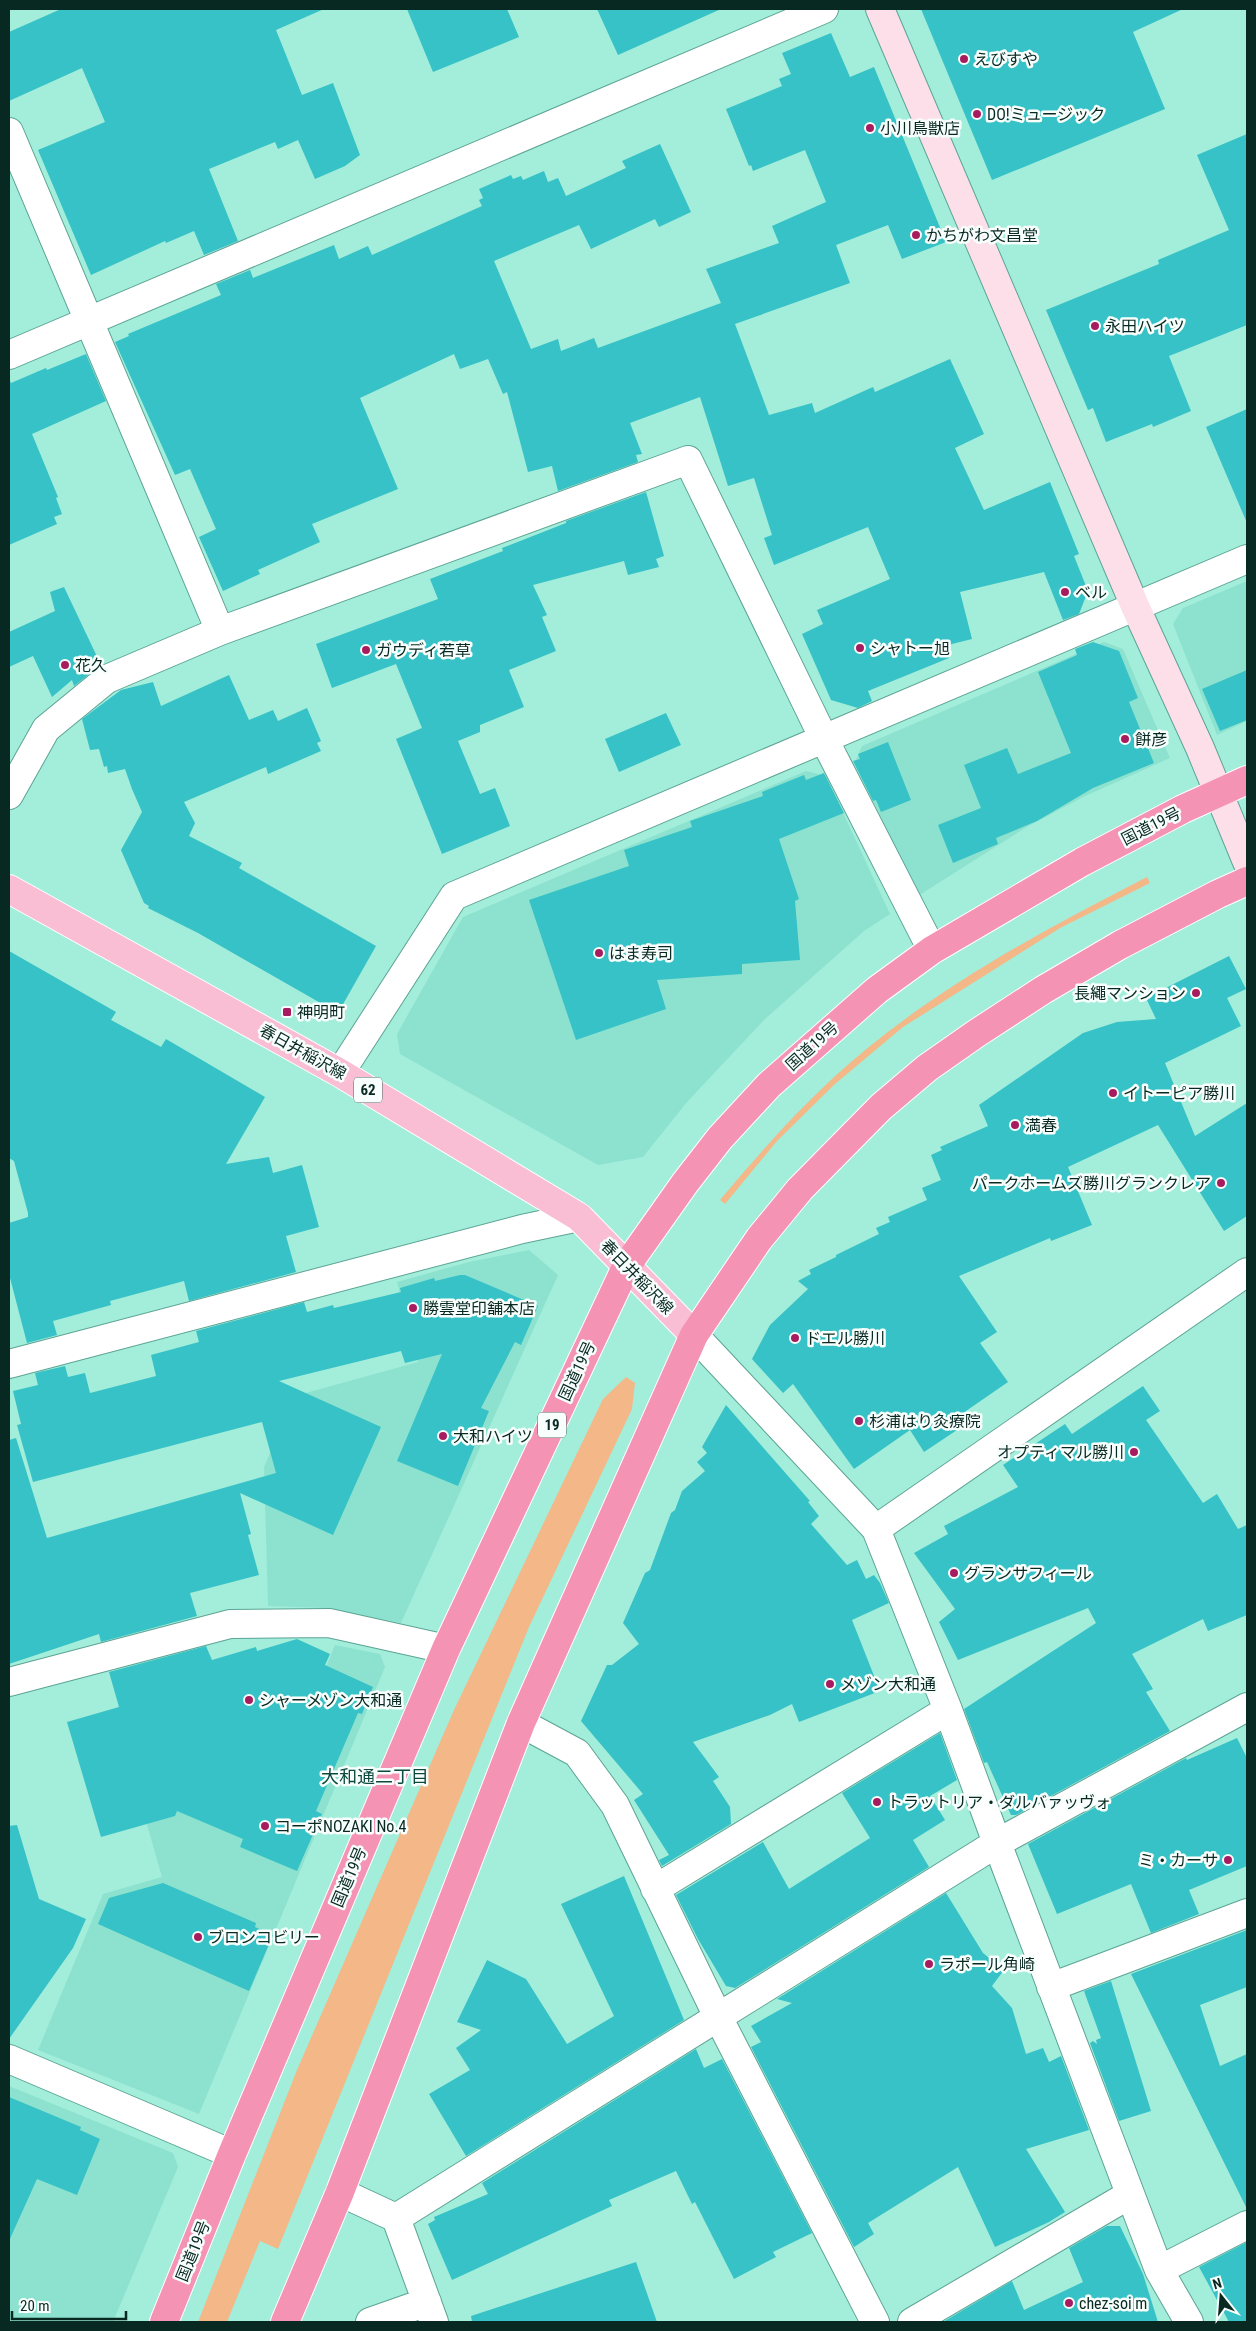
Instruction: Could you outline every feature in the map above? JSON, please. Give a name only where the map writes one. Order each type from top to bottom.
[{"type":"highway","name":"国道19号","points":[[164,2322],[232,2154],[446,1649],[627,1265],[685,1183],[720,1138],[769,1085],[877,990],[932,950],[1082,862],[1247,780]]},
{"type":"highway","points":[[285,2322],[340,2192],[521,1723],[694,1335],[759,1239],[800,1189],[881,1107],[927,1068],[1026,1001],[1111,950],[1218,894],[1247,881]]},
{"type":"main road","name":"春日井稲沢線","points":[[9,889],[340,1073],[578,1217],[694,1335]]},
{"type":"street","points":[[9,355],[824,9]]},
{"type":"street","points":[[880,9],[1136,606],[1219,793],[1247,862]]},
{"type":"street","points":[[9,132],[220,631]]},
{"type":"street","points":[[9,795],[46,729],[107,680],[220,631],[688,460],[824,739],[932,950]]},
{"type":"street","points":[[340,1073],[454,896],[1247,559]]},
{"type":"street","points":[[9,1364],[522,1229],[578,1217]]},
{"type":"street","points":[[876,1529],[1247,1272]]},
{"type":"street","points":[[694,1335],[876,1529],[948,1710],[996,1843],[1159,2270],[1190,2322]]},
{"type":"street","points":[[9,1682],[230,1624],[329,1623],[446,1649]]},
{"type":"street","points":[[396,2218],[996,1843],[1247,1707]]},
{"type":"street","points":[[655,1888],[948,1710]]},
{"type":"street","points":[[521,1723],[577,1753],[615,1805],[718,2017],[875,2322]]},
{"type":"street","points":[[1051,1987],[1247,1913]]},
{"type":"street","points":[[9,2059],[232,2154]]},
{"type":"street","points":[[340,2192],[396,2218],[430,2312],[370,2322]]},
{"type":"street","points":[[912,2322],[1130,2195]]},
{"type":"street","points":[[1159,2270],[1247,2225]]},
{"type":"shaded area","points":[[1247,581],[1247,721],[1217,735],[1173,624],[1183,608]]},
{"type":"shaded area","points":[[1104,642],[1123,649],[1170,758],[1083,797],[1025,828],[918,896],[855,762],[862,746]]},
{"type":"shaded area","points":[[806,771],[826,776],[890,914],[864,931],[765,1019],[687,1102],[643,1157],[598,1165],[400,1054],[397,1034],[463,917]]},
{"type":"shaded area","points":[[1147,877],[1150,883],[1060,928],[903,1027],[835,1084],[777,1141],[725,1204],[720,1200],[775,1137],[818,1092],[868,1048],[905,1019],[983,967],[1065,920]]},
{"type":"shaded area","points":[[529,1250],[558,1275],[401,1623],[325,1608],[268,1606],[264,1467],[295,1396],[418,1362],[397,1282],[469,1262]]},
{"type":"shaded area","points":[[626,1377],[635,1383],[632,1409],[529,1627],[278,2249],[260,2241],[227,2322],[198,2322],[297,2070],[454,1710],[603,1399]]},
{"type":"shaded area","points":[[335,1645],[380,1654],[385,1667],[199,2114],[38,2050],[103,1894],[162,1877],[139,1797],[289,1755]]},
{"type":"shaded area","points":[[9,2086],[173,2153],[178,2167],[113,2322],[9,2322]]},
{"type":"building","points":[[61,9],[324,9],[276,30],[302,95],[333,83],[360,155],[345,166],[315,179],[298,140],[278,149],[275,142],[209,169],[238,241],[204,255],[194,231],[166,243],[165,241],[91,275],[38,150],[105,122],[82,68],[9,101],[9,32]]},
{"type":"building","points":[[407,9],[507,9],[519,37],[433,72]]},
{"type":"building","points":[[597,9],[721,9],[618,55]]},
{"type":"building","points":[[921,9],[1183,9],[1133,32],[1165,109],[992,180]]},
{"type":"building","points":[[831,33],[850,77],[874,67],[946,242],[902,259],[888,225],[836,245],[850,283],[735,324],[769,415],[812,403],[815,413],[873,387],[875,392],[950,359],[984,434],[955,448],[984,510],[1050,482],[1079,554],[1074,556],[1088,591],[1079,614],[1063,620],[1044,572],[960,592],[972,639],[944,646],[949,658],[868,691],[872,701],[858,708],[831,700],[802,634],[823,624],[817,610],[890,579],[868,527],[774,565],[764,538],[772,535],[754,478],[728,486],[700,397],[630,423],[642,454],[636,455],[638,462],[558,491],[552,466],[528,472],[507,392],[503,394],[488,359],[460,369],[454,354],[360,398],[398,489],[312,524],[320,542],[258,570],[260,574],[223,591],[199,537],[216,529],[190,469],[175,475],[115,342],[129,336],[128,334],[221,295],[216,284],[250,270],[253,278],[334,245],[339,259],[368,246],[372,255],[482,206],[479,200],[483,198],[479,189],[511,175],[513,179],[521,176],[523,180],[544,171],[548,182],[558,178],[566,196],[626,168],[622,161],[660,144],[691,212],[659,227],[655,219],[591,249],[579,225],[494,261],[531,349],[558,339],[561,351],[594,338],[598,348],[721,303],[706,269],[779,243],[772,226],[826,202],[805,150],[753,171],[751,165],[749,166],[726,109],[782,86],[779,79],[791,74],[782,53]]},
{"type":"building","points":[[1247,134],[1247,325],[1169,356],[1191,411],[1153,427],[1152,424],[1106,442],[1093,408],[1088,410],[1046,310],[1159,264],[1158,260],[1229,230],[1197,155]]},
{"type":"building","points":[[86,354],[106,401],[32,434],[58,497],[56,498],[62,514],[54,517],[57,524],[9,545],[9,379],[11,383]]},
{"type":"building","points":[[1247,409],[1247,523],[1206,427]]},
{"type":"building","points":[[646,492],[664,556],[656,559],[659,567],[628,575],[624,561],[533,585],[547,615],[542,617],[556,651],[509,670],[524,707],[480,725],[480,732],[458,741],[480,794],[495,788],[510,826],[442,854],[396,739],[422,728],[396,664],[332,688],[316,644],[438,599],[430,579],[503,551],[502,548],[566,523],[566,521]]},
{"type":"building","points":[[64,587],[101,665],[74,686],[72,680],[52,697],[33,656],[9,667],[9,632],[55,611],[50,592]]},
{"type":"building","points":[[1093,642],[1119,651],[1138,698],[1129,702],[1154,763],[1093,788],[1037,821],[996,838],[998,844],[953,863],[938,825],[981,808],[964,765],[1007,748],[1018,774],[1071,753],[1038,672],[1077,655],[1075,649]]},
{"type":"building","points":[[1247,670],[1247,720],[1220,731],[1202,689]]},
{"type":"building","points":[[229,675],[249,720],[273,710],[278,721],[307,708],[321,741],[317,743],[321,751],[268,774],[266,767],[184,802],[195,823],[189,836],[242,863],[239,868],[376,946],[338,1013],[198,933],[148,908],[149,906],[144,903],[121,850],[142,812],[125,769],[108,773],[107,766],[104,767],[99,749],[90,750],[82,719],[121,690],[153,682],[161,706]]},
{"type":"building","points":[[666,713],[681,745],[619,772],[605,739]]},
{"type":"building","points":[[888,742],[911,800],[881,812],[876,800],[873,801],[853,761],[860,759],[858,754]]},
{"type":"building","points":[[824,773],[844,813],[779,839],[799,899],[795,901],[800,960],[742,964],[742,974],[657,980],[666,1009],[576,1040],[529,900],[629,866],[624,850],[692,827],[690,821],[763,796],[762,792],[804,775],[806,780]]},
{"type":"building","points":[[9,951],[116,1012],[111,1020],[161,1047],[166,1039],[265,1097],[226,1164],[269,1157],[273,1173],[302,1165],[319,1227],[286,1236],[296,1272],[189,1301],[184,1281],[110,1301],[111,1305],[53,1321],[57,1335],[27,1343],[9,1274],[9,1223],[28,1217],[28,1213],[14,1161],[9,1158]]},
{"type":"building","points":[[1229,956],[1246,989],[1227,998],[1241,1026],[1165,1063],[1195,1136],[1247,1103],[1247,1216],[1224,1231],[1158,1125],[1068,1167],[1092,1225],[1051,1241],[1050,1238],[959,1276],[997,1332],[980,1343],[1008,1382],[966,1411],[972,1420],[924,1452],[910,1430],[854,1469],[793,1384],[783,1393],[752,1359],[770,1325],[808,1289],[798,1281],[811,1274],[809,1270],[879,1234],[876,1228],[890,1222],[888,1217],[927,1200],[922,1188],[941,1180],[931,1155],[942,1150],[940,1147],[988,1126],[979,1105],[1083,1033],[1117,1022],[1156,1019],[1146,998]]},
{"type":"building","points":[[465,1275],[538,1306],[521,1345],[515,1342],[481,1408],[489,1411],[458,1486],[397,1461],[442,1354],[405,1363],[401,1351],[279,1381],[381,1427],[333,1535],[240,1493],[251,1534],[248,1535],[259,1575],[190,1593],[197,1616],[101,1642],[99,1634],[9,1664],[9,1440],[16,1438],[47,1538],[276,1473],[262,1422],[33,1482],[17,1425],[21,1424],[13,1391],[38,1385],[35,1373],[65,1366],[68,1377],[85,1373],[90,1393],[156,1376],[151,1355],[199,1342],[196,1331],[304,1302],[307,1312],[333,1305],[334,1308],[401,1292],[400,1288],[434,1278],[435,1281]]},
{"type":"building","points":[[1143,1386],[1160,1411],[1146,1420],[1203,1503],[1217,1494],[1238,1529],[1247,1525],[1247,1615],[1208,1631],[1203,1619],[1132,1654],[1153,1689],[1146,1692],[1170,1731],[1016,1815],[1011,1815],[987,1762],[984,1763],[964,1709],[1096,1623],[1088,1608],[958,1660],[939,1622],[955,1609],[914,1553],[948,1534],[944,1526],[1018,1487],[1003,1465],[1065,1424],[1072,1434]]},
{"type":"building","points":[[726,1405],[810,1501],[808,1502],[819,1516],[811,1524],[847,1565],[857,1560],[866,1579],[874,1575],[880,1583],[889,1603],[852,1620],[880,1691],[799,1722],[792,1704],[770,1715],[693,1742],[719,1777],[713,1781],[730,1807],[731,1824],[662,1866],[659,1860],[669,1855],[634,1800],[643,1794],[581,1721],[607,1665],[612,1665],[639,1644],[623,1623],[645,1573],[650,1570],[671,1513],[675,1510],[682,1491],[705,1471],[697,1462],[707,1453],[702,1447]]},
{"type":"building","points":[[297,1639],[330,1654],[325,1665],[373,1687],[362,1714],[358,1713],[316,1811],[322,1814],[297,1871],[240,1847],[243,1839],[177,1811],[175,1816],[101,1837],[67,1722],[119,1707],[109,1672],[206,1646],[212,1660],[256,1647],[257,1651]]},
{"type":"building","points":[[940,1733],[957,1780],[930,1796],[945,1820],[913,1840],[929,1867],[735,1988],[726,1986],[698,1939],[676,1895],[763,1842],[789,1889],[870,1838],[842,1793]]},
{"type":"building","points":[[1237,1738],[1247,1758],[1247,1866],[1189,1890],[1199,1914],[1151,1933],[1131,1884],[1057,1914],[1028,1844],[1186,1758],[1187,1760]]},
{"type":"building","points":[[17,1825],[39,1899],[86,1919],[73,1948],[9,2039],[9,1826]]},
{"type":"building","points":[[624,1876],[684,2020],[466,2156],[429,2094],[470,2070],[456,2048],[481,2030],[457,2022],[487,1960],[526,1979],[567,2044],[614,2016],[561,1904]]},
{"type":"building","points":[[163,1883],[256,1923],[255,1927],[273,1935],[249,1991],[98,1924],[109,1898]]},
{"type":"building","points":[[946,1893],[983,1953],[1004,1970],[992,1986],[1012,2008],[1026,2054],[1043,2048],[1049,2062],[1061,2056],[1089,2130],[1026,2149],[1065,2212],[1049,2222],[995,2247],[958,2167],[868,2223],[874,2234],[854,2247],[751,2047],[761,2042],[751,2026],[792,2003],[777,1999]]},
{"type":"building","points":[[1247,1930],[1247,1987],[1200,2005],[1220,2066],[1247,2054],[1247,2209],[1131,1974]]},
{"type":"building","points":[[1111,1981],[1151,2111],[1119,2121],[1090,2043],[1093,2041],[1097,2044],[1096,2040],[1101,2038],[1084,1991]]},
{"type":"building","points":[[696,2049],[704,2068],[722,2059],[812,2233],[773,2252],[776,2257],[734,2279],[695,2202],[692,2204],[676,2171],[609,2200],[612,2206],[452,2280],[428,2224],[435,2220],[434,2217],[488,2194],[482,2183]]},
{"type":"building","points":[[9,2097],[81,2127],[80,2130],[100,2139],[77,2195],[37,2179],[9,2241]]},
{"type":"building","points":[[1107,2226],[1120,2226],[1143,2274],[1158,2322],[943,2322],[1012,2281],[1024,2310],[1083,2282],[1069,2248]]},
{"type":"building","points":[[1247,2242],[1247,2322],[1229,2322],[1199,2267]]},
{"type":"building","points":[[636,2262],[657,2322],[472,2322],[471,2316]]},
{"type":"place","name":"えびすや","points":[[964,59]]},
{"type":"place","name":"DO!ミュージック","points":[[977,114]]},
{"type":"place","name":"小川鳥獣店","points":[[870,128]]},
{"type":"place","name":"かちがわ文昌堂","points":[[916,235]]},
{"type":"place","name":"永田ハイツ","points":[[1095,326]]},
{"type":"place","name":"ベル","points":[[1065,592]]},
{"type":"place","name":"シャトー旭","points":[[860,648]]},
{"type":"place","name":"ガウディ若草","points":[[366,650]]},
{"type":"place","name":"花久","points":[[65,665]]},
{"type":"place","name":"餅彦","points":[[1125,739]]},
{"type":"place","name":"はま寿司","points":[[599,953]]},
{"type":"place","name":"長繩マンション","points":[[1196,993]]},
{"type":"place","name":"神明町","points":[[287,1012]]},
{"type":"place","name":"イトーピア勝川","points":[[1113,1093]]},
{"type":"place","name":"満春","points":[[1015,1125]]},
{"type":"place","name":"パークホームズ勝川グランクレア","points":[[1221,1183]]},
{"type":"place","name":"勝雲堂印舗本店","points":[[413,1308]]},
{"type":"place","name":"ドエル勝川","points":[[795,1338]]},
{"type":"place","name":"杉浦はり灸療院","points":[[859,1421]]},
{"type":"place","name":"大和ハイツ","points":[[443,1436]]},
{"type":"place","name":"オプティマル勝川","points":[[1134,1452]]},
{"type":"place","name":"グランサフィール","points":[[954,1573]]},
{"type":"place","name":"メゾン大和通","points":[[830,1684]]},
{"type":"place","name":"シャーメゾン大和通","points":[[249,1700]]},
{"type":"place","name":"トラットリア・ダルバァッヴォ","points":[[877,1802]]},
{"type":"place","name":"コーポNOZAKI No.4","points":[[265,1826]]},
{"type":"place","name":"ミ・カーサ","points":[[1228,1860]]},
{"type":"place","name":"ブロンコビリー","points":[[198,1937]]},
{"type":"place","name":"ラポール角崎","points":[[929,1964]]},
{"type":"place","name":"chez-soi m","points":[[1069,2303]]},
{"type":"district","name":"大和通二丁目","points":[[375,1776]]}]
